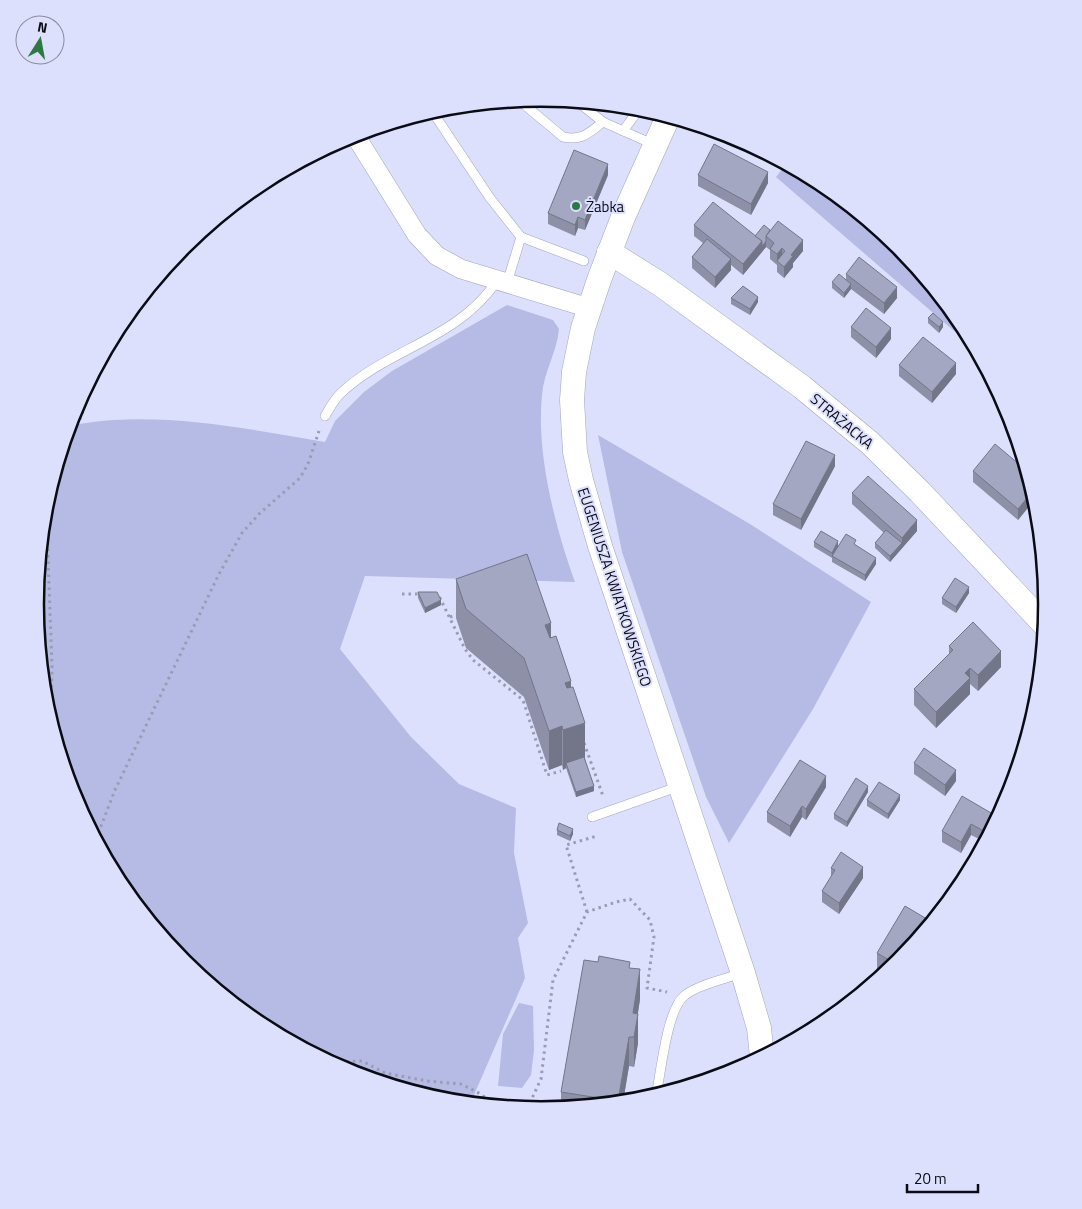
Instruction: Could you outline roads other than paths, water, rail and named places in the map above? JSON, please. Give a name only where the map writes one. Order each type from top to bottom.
[{"type":"street","name":"EUGENIUSZA KWIATKOWSKIEGO","points":[[665,123],[609,252],[589,308],[578,348],[572,400],[575,452],[600,546],[743,973],[758,1028],[761,1050]]},
{"type":"street","points":[[359,142],[417,235],[438,256],[461,269],[589,308]]},
{"type":"street","name":"STRAŻACKA","points":[[609,252],[660,284],[802,387],[870,443],[920,492],[1038,617]]},
{"type":"lane","points":[[528,107],[563,137],[572,139],[581,138],[603,122]]},
{"type":"lane","points":[[588,110],[603,122],[655,145]]},
{"type":"lane","points":[[623,131],[634,116]]},
{"type":"lane","points":[[436,119],[490,198],[521,237],[584,261]]},
{"type":"lane","points":[[324,416],[339,395],[365,375],[395,356],[438,334],[460,320],[480,303],[502,282],[521,237]]},
{"type":"lane","points":[[592,816],[680,786]]},
{"type":"lane","points":[[658,1088],[675,1007],[684,996],[696,990],[743,973]]},
{"type":"place","name":"Żabka","points":[[576,206]]}]
